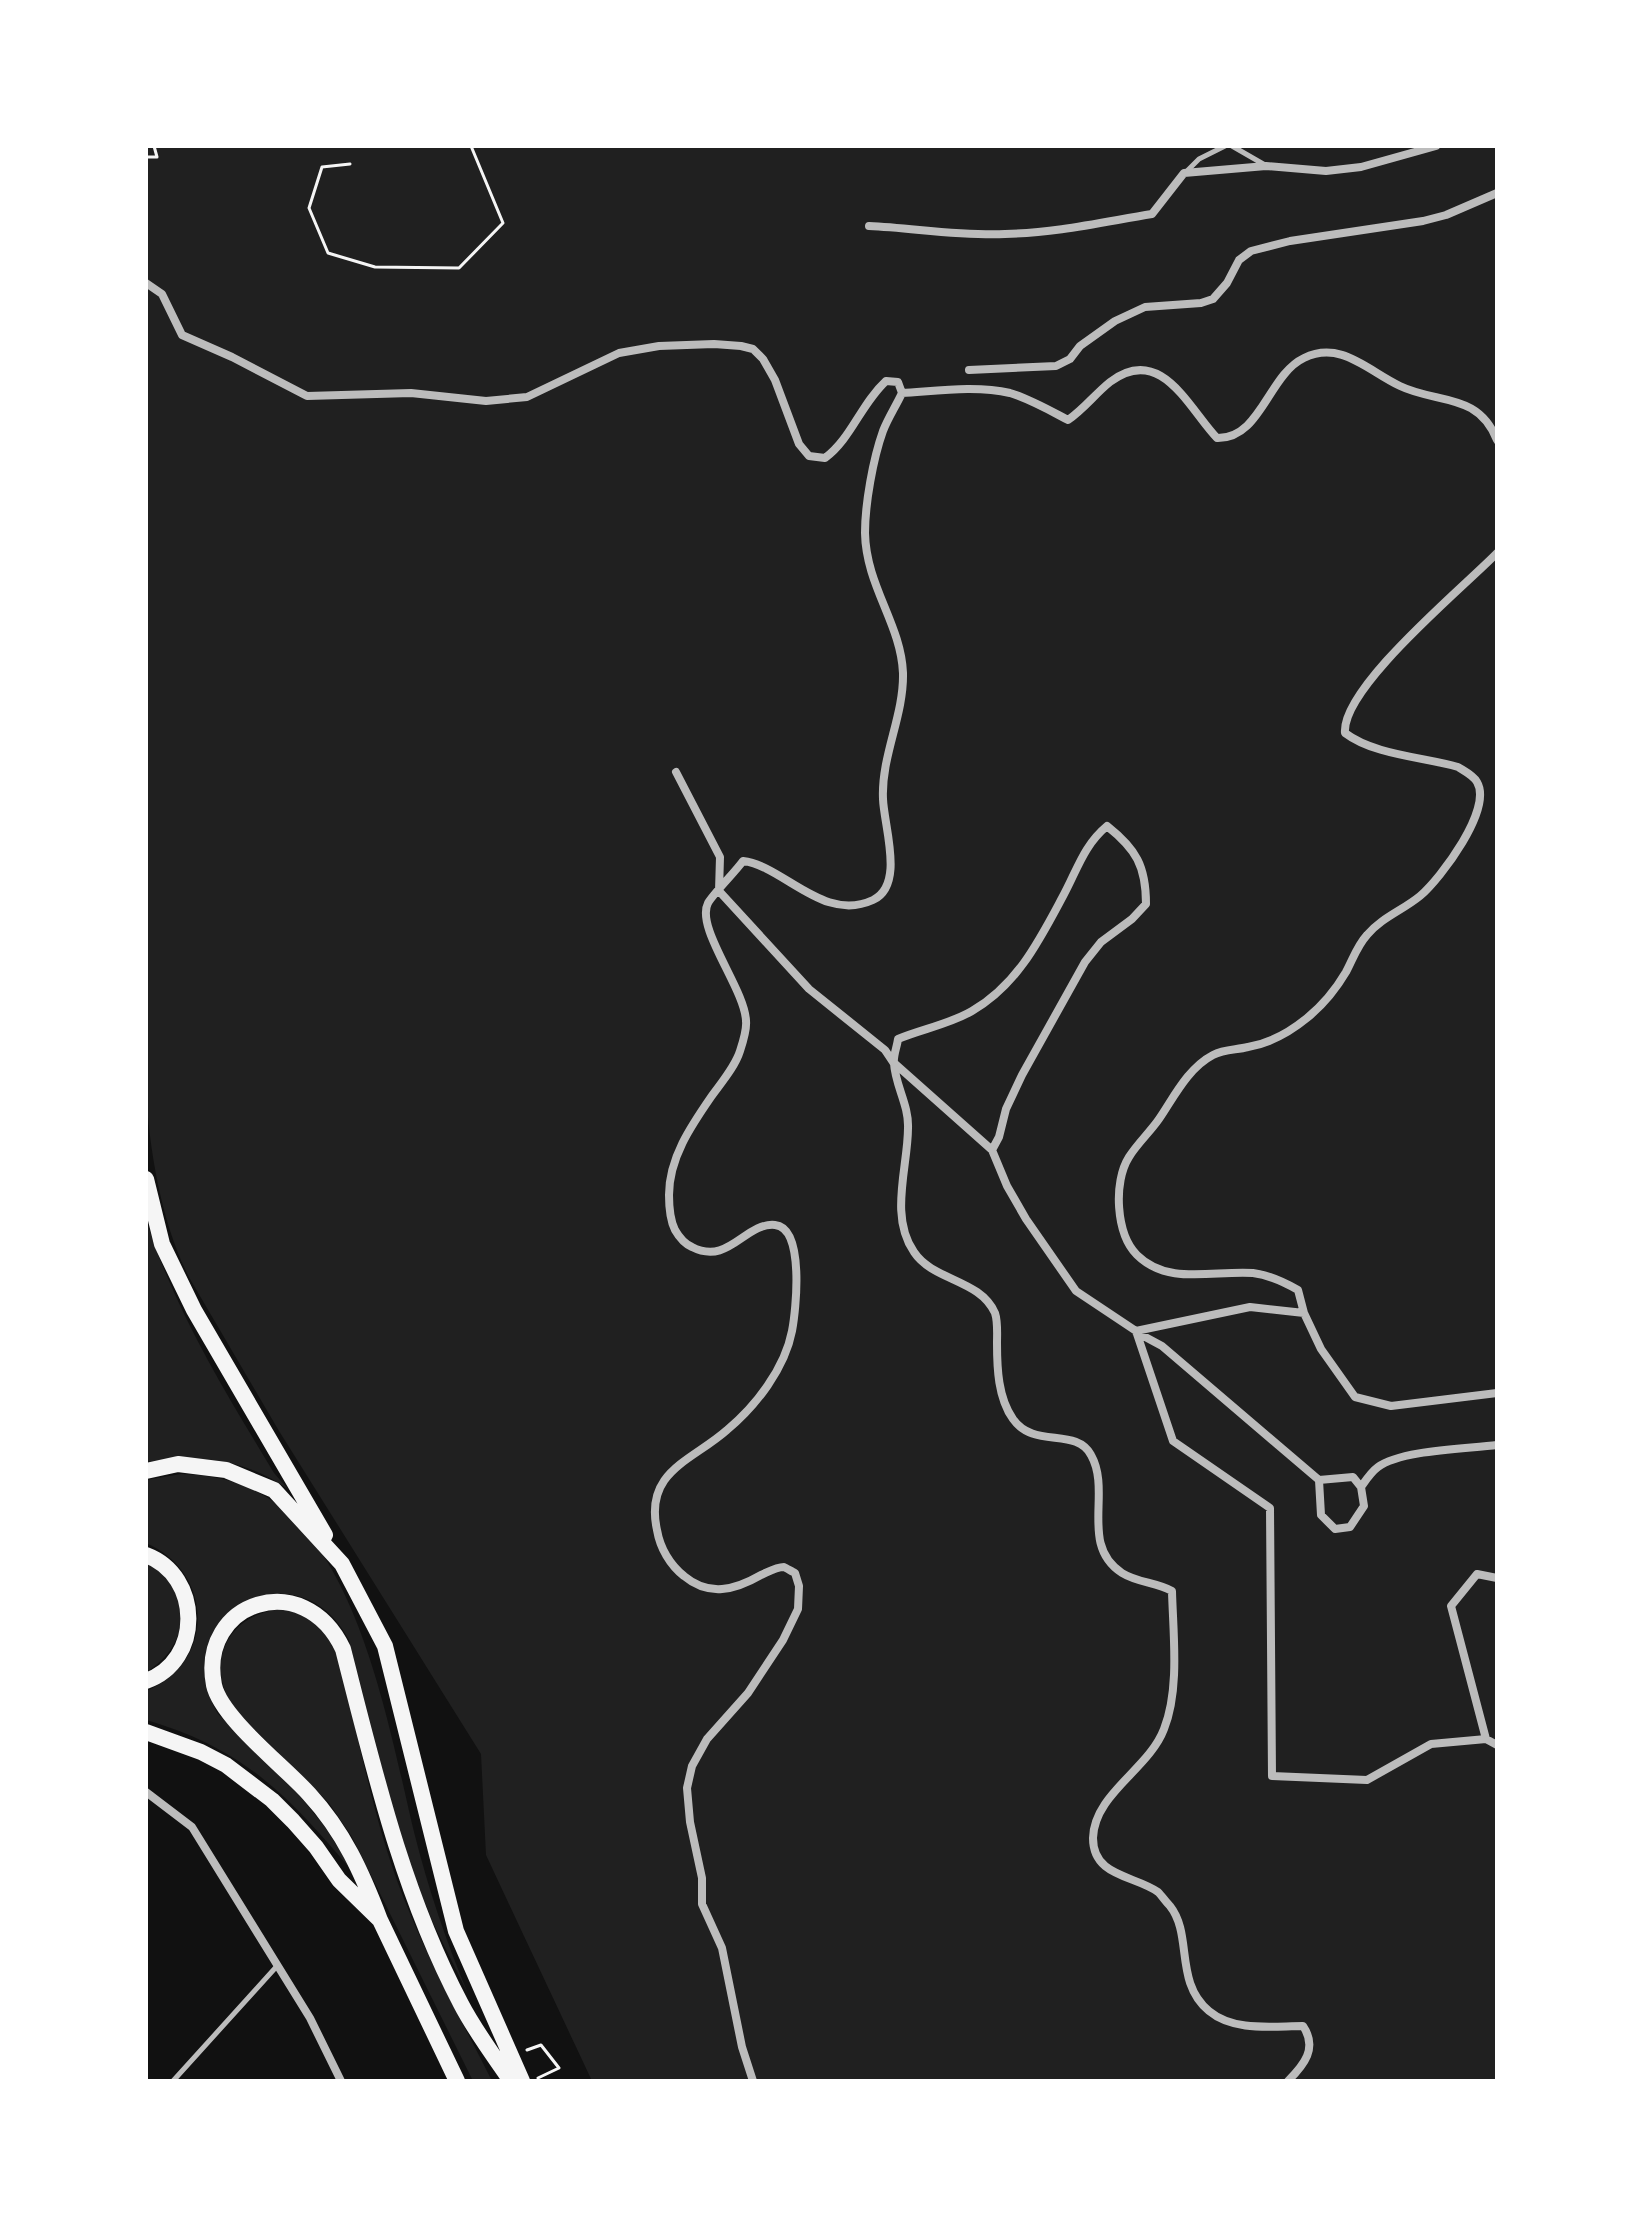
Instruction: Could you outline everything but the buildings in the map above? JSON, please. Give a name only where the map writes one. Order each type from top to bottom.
[{"type":"main road","points":[[146,1179],[162,1244],[194,1310],[342,1564],[385,1646],[456,1931],[522,2081]]},
{"type":"main road","points":[[146,1471],[178,1464],[226,1470],[274,1490],[342,1564]]},
{"type":"main road","points":[[146,1555],[173,1573],[188,1602],[189,1621],[187,1640],[169,1666],[155,1678],[146,1681]]},
{"type":"main road","points":[[457,2081],[380,1920],[360,1869],[332,1823],[310,1795],[227,1711],[219,1699],[213,1666],[216,1648],[227,1624],[258,1604],[276,1602],[300,1605],[320,1616],[337,1636],[385,1812],[409,1886],[461,2005],[511,2081]]},
{"type":"main road","points":[[146,1732],[201,1752],[252,1784],[293,1821],[339,1880],[380,1920]]},
{"type":"street","points":[[869,226],[963,234],[1045,232],[1152,214],[1184,173],[1266,166],[1326,171],[1361,167],[1436,146]]},
{"type":"street","points":[[969,370],[1056,366],[1070,359],[1080,346],[1115,321],[1145,307],[1201,303],[1213,299],[1227,283],[1239,260],[1251,251],[1290,241],[1423,221],[1446,215],[1497,193]]},
{"type":"street","points":[[146,283],[162,294],[182,335],[307,396],[411,393],[486,401],[527,397],[619,353],[659,346],[741,346],[753,349],[763,359],[775,380],[799,444],[809,456],[825,458],[836,450],[871,394],[886,381],[898,382],[902,393],[884,429],[877,452],[865,531],[868,564],[896,638],[903,674],[884,766],[883,798],[891,873],[886,890],[874,900],[842,904],[803,892],[756,863],[743,861],[708,902],[705,917],[715,946],[741,997],[747,1022],[740,1053],[676,1155],[669,1182],[669,1209],[675,1230],[686,1244],[703,1253],[723,1250],[760,1229],[775,1225],[786,1229],[796,1261],[793,1327],[788,1348],[775,1375],[728,1430],[683,1459],[670,1472],[660,1487],[654,1508],[664,1551],[676,1570],[692,1583],[708,1589],[727,1590],[744,1585],[773,1569],[785,1567],[795,1573],[799,1586],[798,1609],[783,1640],[748,1693],[707,1739],[692,1766],[687,1788],[690,1822],[702,1878],[702,1904],[722,1948],[742,2047],[753,2081]]},
{"type":"street","points":[[902,393],[961,390],[1006,392],[1068,420],[1113,379],[1144,370],[1174,384],[1197,417],[1217,438],[1228,438],[1241,433],[1290,367],[1302,359],[1331,351],[1353,359],[1400,386],[1460,402],[1485,418],[1497,440]]},
{"type":"street","points":[[1497,553],[1393,655],[1356,699],[1344,723],[1345,733],[1355,741],[1458,767],[1468,773],[1477,781],[1480,794],[1479,810],[1469,830],[1423,894],[1367,934],[1325,1001],[1280,1036],[1248,1048],[1226,1050],[1201,1063],[1128,1158],[1120,1182],[1123,1229],[1135,1253],[1149,1265],[1168,1273],[1254,1273],[1270,1276],[1298,1290],[1304,1313],[1321,1349],[1355,1397],[1391,1406],[1497,1393]]},
{"type":"street","points":[[676,772],[720,857],[719,891],[809,989],[885,1050],[893,1062],[992,1150],[1007,1186],[1026,1219],[1076,1291],[1162,1346],[1319,1480],[1353,1477],[1361,1487],[1364,1506],[1350,1527],[1335,1529],[1321,1515],[1319,1480]]},
{"type":"street","points":[[992,1150],[1022,1075],[1085,962],[1101,942],[1132,919],[1146,904],[1146,879],[1136,855],[1107,826],[1090,840],[1041,938],[1006,986],[972,1012],[898,1039],[893,1062],[909,1126],[901,1197],[904,1228],[914,1252],[927,1265],[972,1289],[994,1312],[1003,1400],[1012,1419],[1022,1429],[1038,1436],[1075,1440],[1093,1456],[1101,1548],[1113,1566],[1139,1581],[1161,1584],[1172,1591],[1173,1700],[1169,1714],[1156,1747],[1108,1800],[1095,1821],[1093,1841],[1098,1859],[1114,1873],[1159,1893],[1175,1913],[1187,1976],[1194,1995],[1209,2012],[1243,2025],[1303,2026],[1310,2036],[1310,2050],[1303,2066],[1288,2081]]},
{"type":"street","points":[[1136,1331],[1250,1307],[1304,1313]]},
{"type":"street","points":[[1136,1331],[1173,1441],[1270,1508],[1272,1776],[1367,1780],[1431,1744],[1486,1739],[1497,1745]]},
{"type":"street","points":[[1361,1487],[1375,1469],[1405,1455],[1497,1445]]},
{"type":"street","points":[[1486,1739],[1451,1606],[1477,1574],[1497,1578]]},
{"type":"street","points":[[146,1792],[192,1827],[310,2018],[341,2081]]},
{"type":"lane","points":[[1184,173],[1199,159],[1225,146]]},
{"type":"lane","points":[[1232,146],[1266,166]]},
{"type":"lane","points":[[173,2081],[277,1966]]},
{"type":"path","points":[[146,157],[157,157],[154,146]]},
{"type":"path","points":[[350,164],[322,167],[309,208],[328,253],[375,267],[459,268],[503,223],[471,146]]},
{"type":"path","points":[[531,2081],[559,2068],[541,2045]]},
{"type":"shaded area","points":[[146,146],[1497,146],[1497,2081],[592,2081],[486,1855],[481,1754],[279,1431],[190,1279],[172,1236],[159,1187],[146,1090]]},
{"type":"shaded area","points":[[146,1219],[171,1286],[202,1350],[274,1473],[288,1489],[254,1471],[220,1461],[184,1458],[146,1462]]},
{"type":"shaded area","points":[[181,1474],[235,1482],[272,1500],[311,1538],[334,1573],[354,1614],[370,1659],[425,1873],[468,1994],[434,1925],[402,1846],[349,1640],[326,1611],[299,1596],[270,1594],[243,1604],[222,1622],[208,1648],[206,1679],[218,1714],[300,1796],[325,1827],[354,1873],[286,1799],[239,1761],[212,1745],[146,1720],[146,1691],[169,1678],[185,1660],[195,1640],[198,1617],[194,1595],[185,1574],[168,1557],[146,1543],[146,1480]]},
{"type":"shaded area","points":[[146,1562],[162,1573],[173,1586],[181,1617],[172,1647],[161,1661],[146,1672]]},
{"type":"shaded area","points":[[283,1609],[317,1625],[338,1657],[393,1869],[424,1946],[492,2081],[473,2081],[352,1837],[329,1803],[235,1710],[226,1693],[221,1659],[226,1644],[247,1620]]}]
